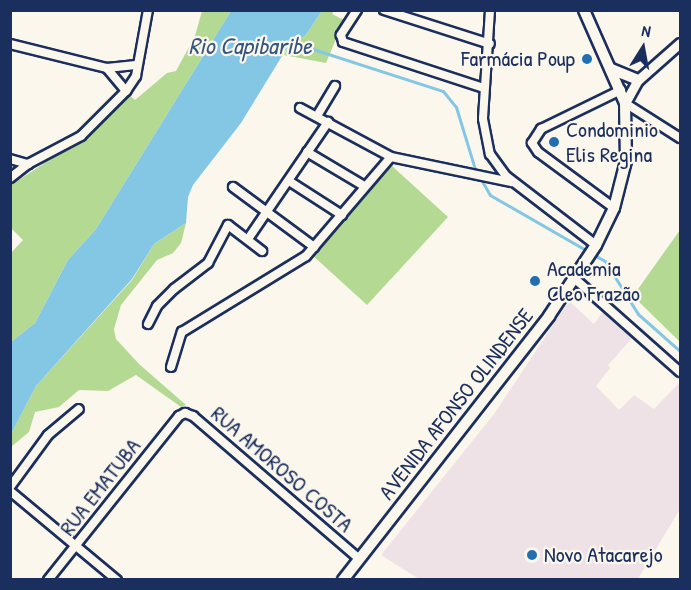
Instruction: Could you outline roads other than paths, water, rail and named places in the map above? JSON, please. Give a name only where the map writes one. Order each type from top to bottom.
[{"type":"main road","name":"AVENIDA AFONSO OLINDENSE","points":[[343,579],[511,368],[575,279],[595,247],[614,207],[626,161],[625,103],[584,10]]},
{"type":"main road","points":[[610,69],[638,80]]},
{"type":"street","points":[[10,178],[28,164],[81,136],[126,91],[135,76],[148,10]]},
{"type":"street","points":[[357,10],[341,40],[484,88]]},
{"type":"street","points":[[384,10],[490,44]]},
{"type":"street","points":[[490,10],[490,44],[484,88],[483,119],[490,154],[514,183],[595,247]]},
{"type":"street","points":[[681,43],[638,80],[625,103],[681,138]]},
{"type":"street","points":[[10,44],[107,68],[136,65]]},
{"type":"street","points":[[107,68],[126,91]]},
{"type":"street","points":[[316,116],[335,86]]},
{"type":"street","points":[[614,207],[538,152],[532,142],[541,129],[621,90]]},
{"type":"street","points":[[300,108],[391,157],[514,183]]},
{"type":"street","points":[[248,238],[270,211],[328,122]]},
{"type":"street","points":[[307,152],[364,186]]},
{"type":"street","points":[[171,367],[182,332],[207,313],[300,259],[342,215],[364,186],[391,157]]},
{"type":"street","points":[[10,159],[28,164]]},
{"type":"street","points":[[289,181],[342,215]]},
{"type":"street","points":[[233,187],[270,211],[314,246]]},
{"type":"street","points":[[148,324],[157,306],[174,289],[208,263],[228,225],[248,238],[262,252]]},
{"type":"street","points":[[575,279],[681,372]]},
{"type":"street","points":[[79,408],[48,435],[10,489],[117,579]]},
{"type":"street","name":"RUA AMOROSO COSTA","points":[[178,416],[193,416],[359,559]]},
{"type":"street","name":"RUA EMATUBA","points":[[48,579],[77,546],[178,416]]},
{"type":"water","name":"Rio Capibaribe","points":[[231,11],[322,11],[305,36],[290,43],[241,123],[193,185],[188,197],[186,223],[154,244],[132,279],[36,386],[11,434],[11,342],[35,323],[68,260],[96,229]]},
{"type":"waterway","points":[[288,41],[443,91],[456,107],[475,169],[490,195],[605,261],[638,314],[680,351]]},
{"type":"place","name":"Farmácia Poup","points":[[587,59]]},
{"type":"place","name":"Condominio Elis Regina","points":[[554,142]]},
{"type":"place","name":"Academia Cleo Frazão","points":[[535,281]]},
{"type":"place","name":"Novo Atacarejo","points":[[532,555]]}]
